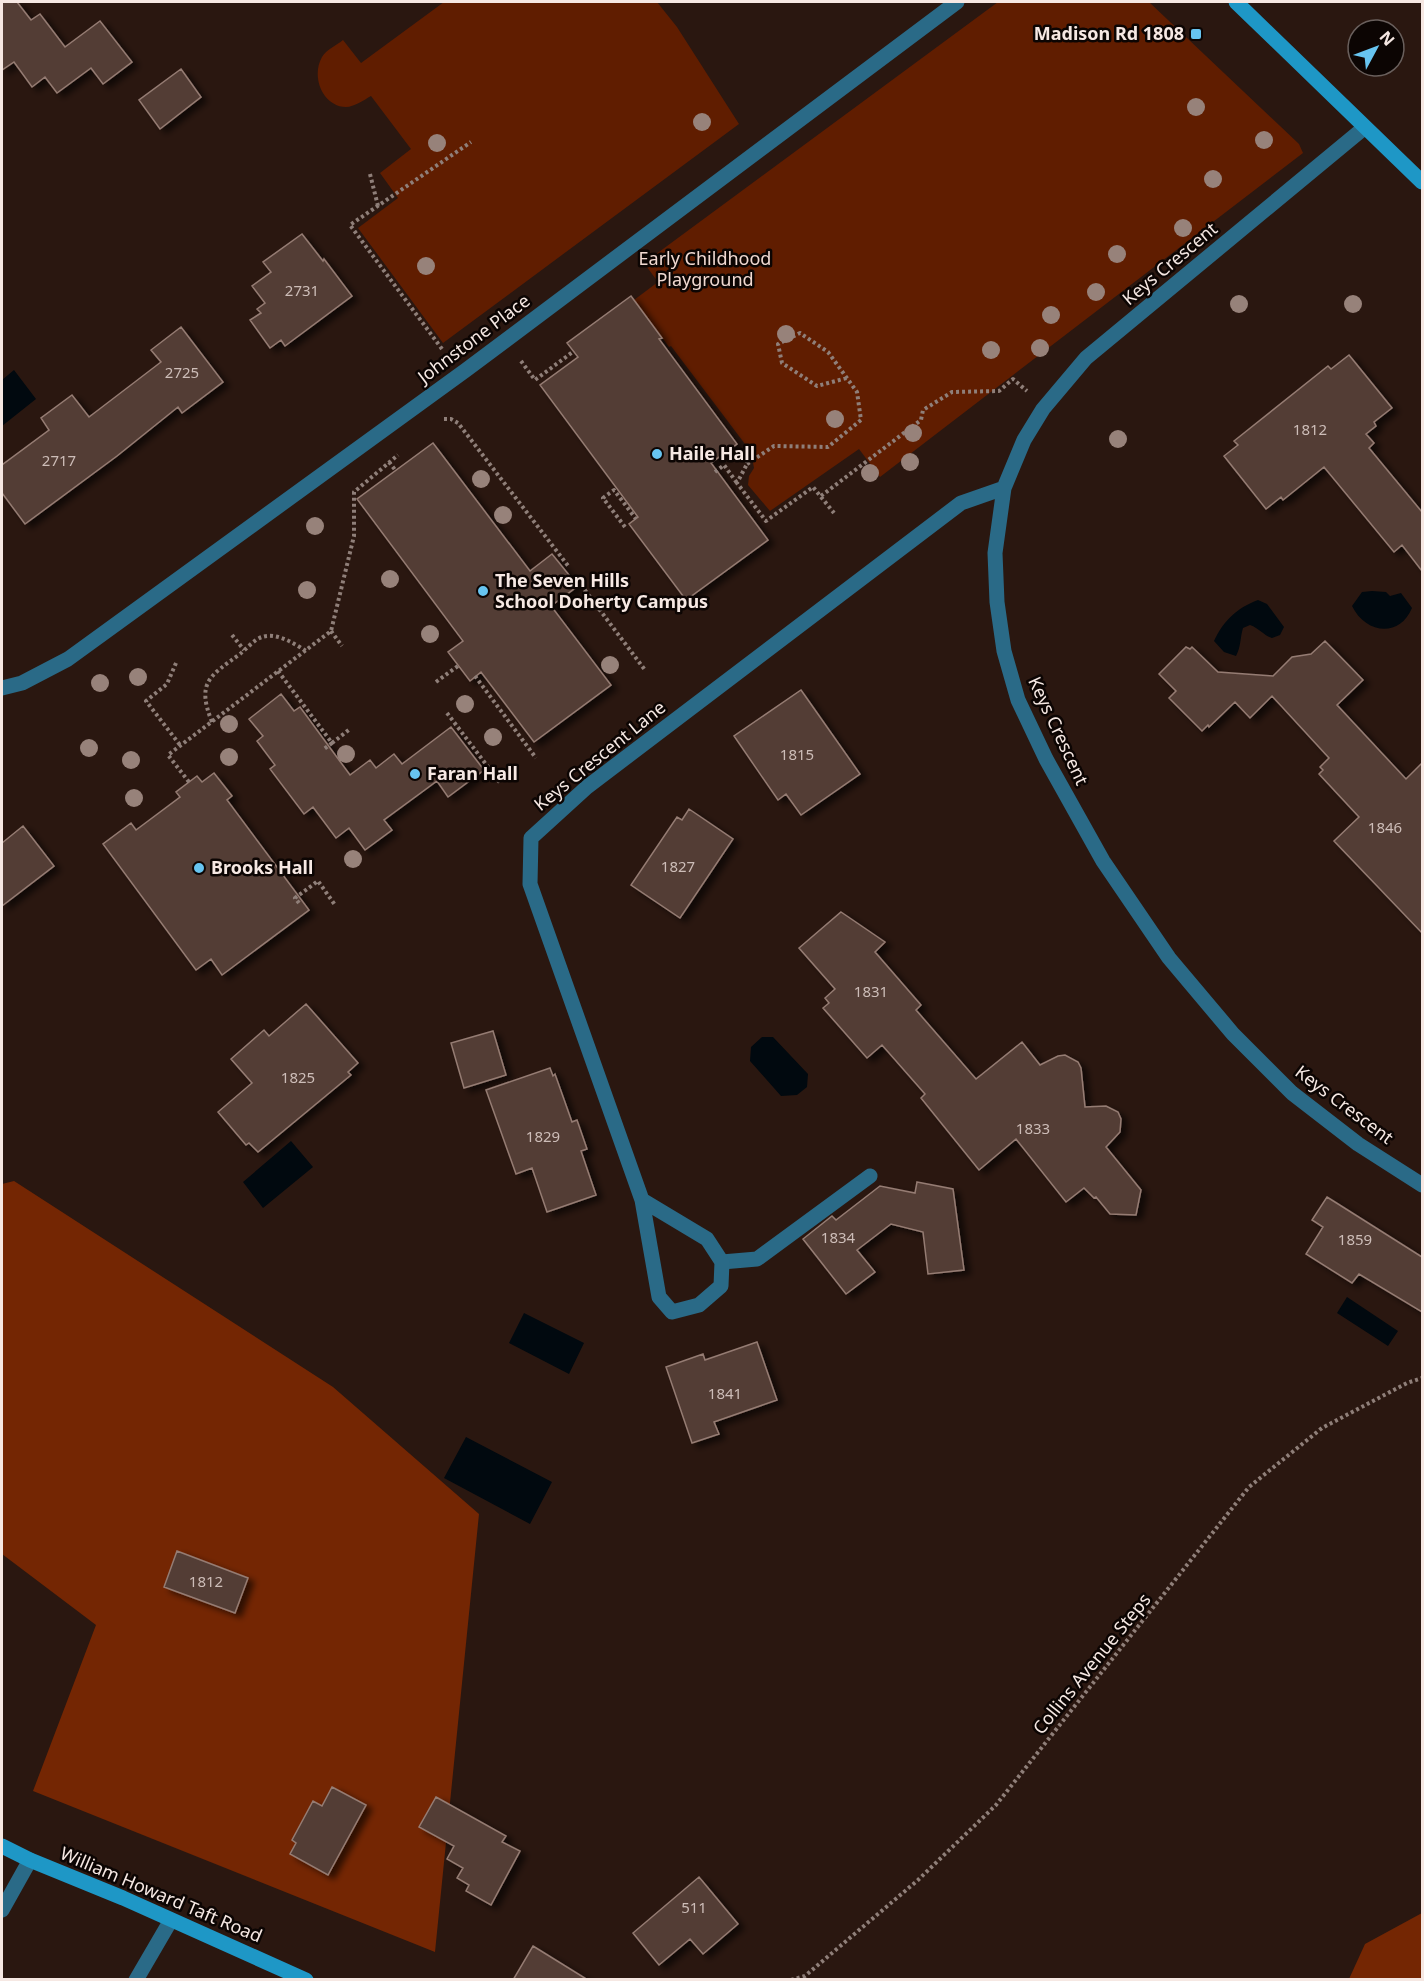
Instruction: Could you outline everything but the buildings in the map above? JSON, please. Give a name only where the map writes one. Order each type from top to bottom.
[{"type":"street","name":"Johnstone Place","points":[[2,688],[22,683],[77,653],[466,370],[957,2]]},
{"type":"street","points":[[1236,2],[1422,182]]},
{"type":"street","name":"Keys Crescent","points":[[1364,128],[1086,358],[1043,409],[1024,440],[1004,488],[995,553],[997,603],[1004,651],[1022,710],[1046,759],[1103,861],[1169,958],[1233,1034],[1284,1085],[1358,1144],[1422,1185]]},
{"type":"street","name":"Keys Crescent Lane","points":[[722,1262],[721,1286],[699,1305],[672,1312],[659,1297],[642,1200],[531,884],[531,838],[588,787],[961,503],[1004,488]]},
{"type":"street","points":[[642,1200],[707,1239],[722,1262],[757,1259],[870,1176]]},
{"type":"street","name":"William Howard Taft Road","points":[[2,1846],[306,1980]]},
{"type":"street","points":[[2,1910],[30,1860]]},
{"type":"street","points":[[136,1980],[171,1920]]},
{"type":"path","points":[[442,349],[350,225],[471,142]]},
{"type":"path","points":[[370,174],[378,206]]},
{"type":"path","points":[[747,464],[774,446],[828,447],[861,420],[857,392],[828,352],[800,333],[778,344],[782,363],[817,386],[846,378]]},
{"type":"path","points":[[519,358],[535,380],[574,351]]},
{"type":"path","points":[[821,496],[921,420],[922,410],[940,397],[952,392],[999,391],[1013,379]]},
{"type":"path","points":[[435,426],[444,419],[452,419],[458,423],[568,567]]},
{"type":"path","points":[[737,483],[747,464],[748,448]]},
{"type":"path","points":[[189,782],[168,755],[331,632],[354,536],[354,492],[398,454]]},
{"type":"path","points":[[389,462],[396,471]]},
{"type":"path","points":[[715,472],[724,465],[766,521],[813,487],[834,513]]},
{"type":"path","points":[[625,527],[603,498],[614,490],[636,519]]},
{"type":"path","points":[[580,585],[645,670]]},
{"type":"path","points":[[331,632],[342,646]]},
{"type":"path","points":[[232,635],[244,650]]},
{"type":"path","points":[[212,722],[206,706],[204,689],[213,674],[244,650],[262,637],[276,637],[306,651]]},
{"type":"path","points":[[176,663],[167,684],[146,701],[180,745]]},
{"type":"path","points":[[436,682],[458,666]]},
{"type":"path","points":[[278,671],[332,743]]},
{"type":"path","points":[[475,676],[536,758]]},
{"type":"path","points":[[447,713],[501,784]]},
{"type":"path","points":[[324,749],[350,729]]},
{"type":"path","points":[[299,903],[295,898],[318,881],[336,905]]},
{"type":"path","name":"Collins Avenue Steps","points":[[791,1980],[805,1976],[918,1880],[996,1805],[1249,1487],[1323,1428],[1407,1383],[1422,1378]]},
{"type":"green space","points":[[444,2],[657,2],[677,27],[739,124],[443,343],[358,228],[398,198],[380,173],[411,149],[371,96],[352,106],[338,105],[325,96],[318,81],[318,73],[324,54],[343,40],[361,63]]},
{"type":"green space","name":"Early Childhood Playground","points":[[998,2],[1149,2],[1299,144],[1303,153],[880,477],[859,449],[770,511],[748,485],[749,476],[754,468],[751,452],[634,300],[658,282],[644,263]]},
{"type":"shaded area","points":[[14,370],[36,399],[2,426],[2,380]]},
{"type":"shaded area","points":[[1362,592],[1386,592],[1390,596],[1401,593],[1412,608],[1399,625],[1382,629],[1373,627],[1358,615],[1352,606]]},
{"type":"shaded area","points":[[1258,600],[1267,604],[1284,627],[1280,635],[1272,638],[1250,625],[1243,628],[1236,656],[1224,652],[1214,641],[1222,627],[1237,611]]},
{"type":"shaded area","points":[[762,1037],[773,1037],[808,1074],[807,1087],[797,1095],[781,1096],[750,1061],[751,1047]]},
{"type":"shaded area","points":[[291,1141],[313,1167],[263,1208],[243,1182]]},
{"type":"shaded area","points":[[14,1181],[333,1387],[479,1514],[435,1952],[33,1791],[96,1625],[2,1554],[2,1184]]},
{"type":"shaded area","points":[[1347,1297],[1398,1331],[1388,1346],[1337,1313]]},
{"type":"shaded area","points":[[524,1313],[584,1343],[569,1374],[509,1343]]},
{"type":"shaded area","points":[[466,1437],[552,1482],[530,1524],[444,1478]]},
{"type":"shaded area","points":[[1422,1913],[1422,1979],[1349,1979],[1365,1944]]},
{"type":"place","name":"Madison Rd 1808","points":[[1196,34]]},
{"type":"place","name":"Haile Hall","points":[[657,454]]},
{"type":"place","name":"The Seven Hills School Doherty Campus","points":[[483,591]]},
{"type":"place","name":"Faran Hall","points":[[415,774]]},
{"type":"place","name":"Brooks Hall","points":[[199,868]]}]
